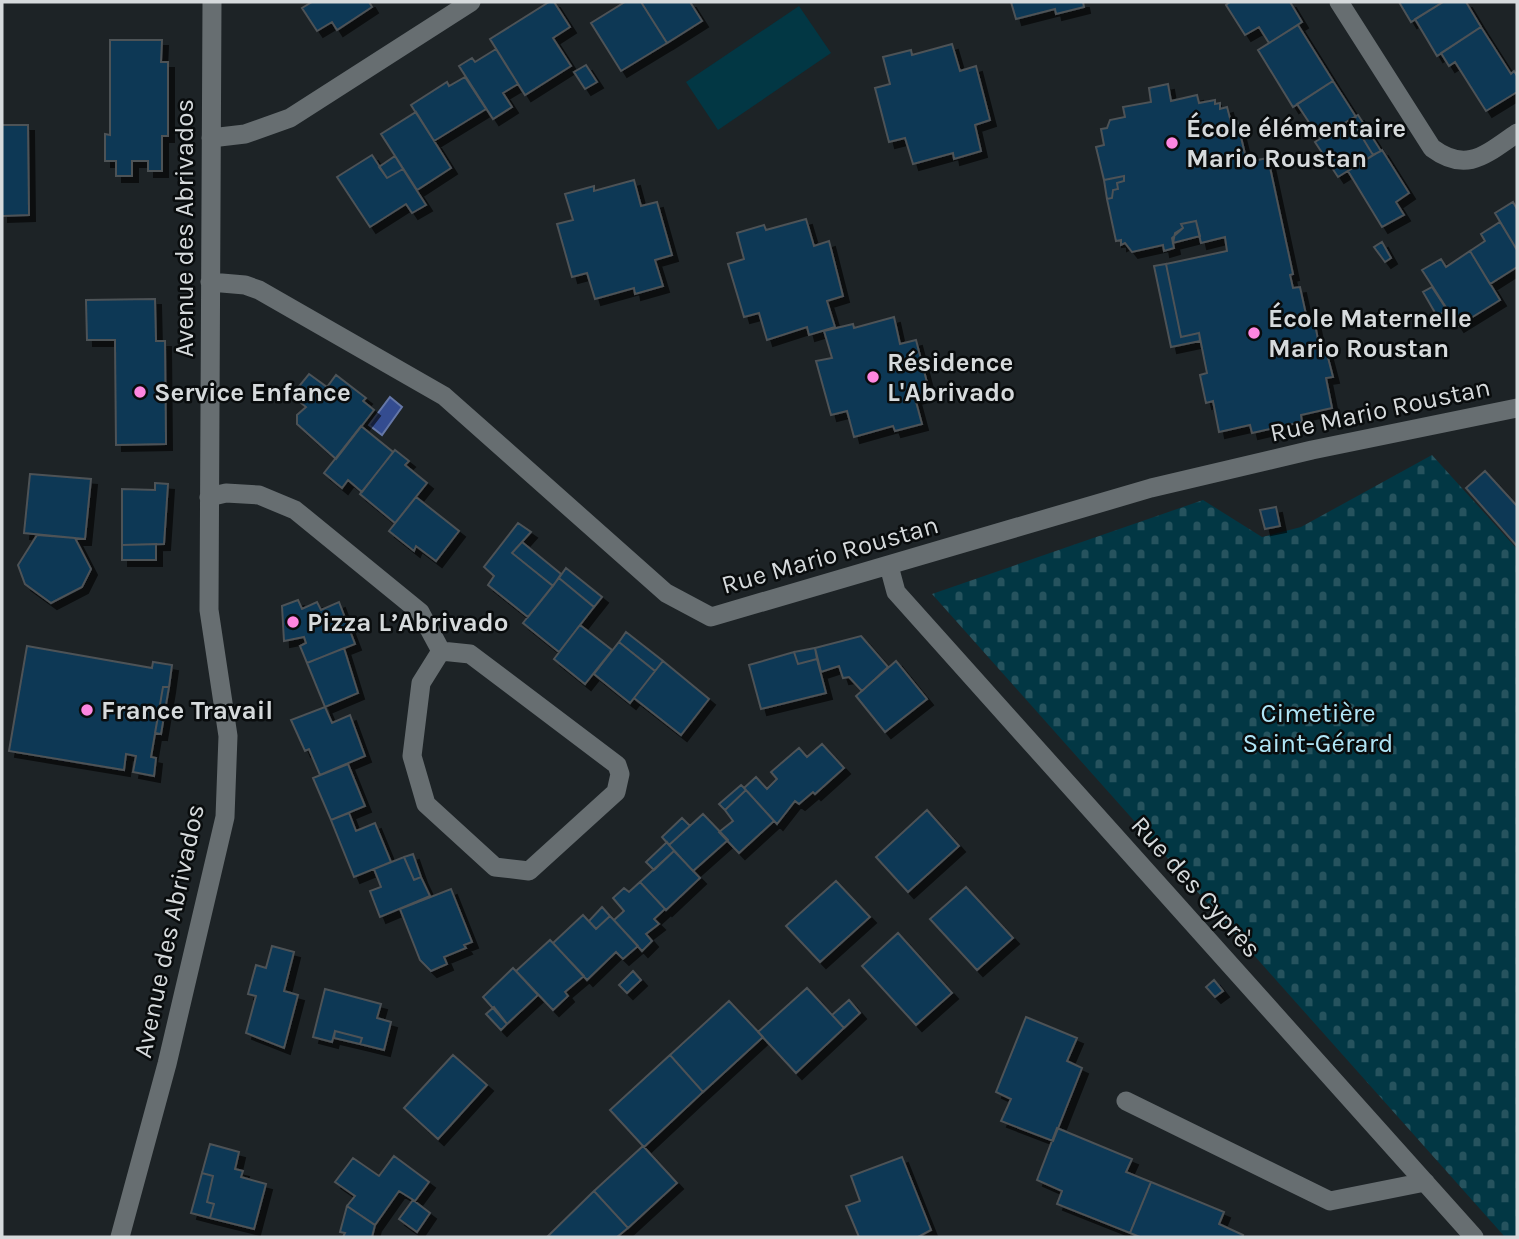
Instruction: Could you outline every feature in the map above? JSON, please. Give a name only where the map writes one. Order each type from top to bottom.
[{"type":"street","name":"Avenue des Abrivados","points":[[120,1237],[167,1064],[225,817],[228,736],[209,610],[212,2]]},
{"type":"street","points":[[211,138],[246,134],[290,118],[471,2]]},
{"type":"street","points":[[1339,2],[1432,148],[1447,159],[1463,162],[1482,157],[1517,133]]},
{"type":"street","name":"Rue Mario Roustan","points":[[210,282],[245,285],[259,290],[444,396],[666,593],[711,617],[1164,484],[1517,408]]},
{"type":"street","points":[[209,497],[226,494],[259,495],[295,510],[421,612],[441,651]]},
{"type":"street","name":"Rue des Cyprès","points":[[888,566],[896,592],[1474,1237]]},
{"type":"street","points":[[441,651],[470,654],[617,765],[620,774],[616,792],[529,871],[495,867],[426,804],[412,755],[421,683],[441,651]]},
{"type":"street","points":[[1126,1101],[1330,1201],[1424,1182]]},
{"type":"green space","points":[[799,6],[831,53],[718,130],[686,82]]},
{"type":"green space","name":"Cimetière Saint-Gérard","points":[[1432,455],[1517,549],[1517,1237],[1505,1237],[932,594],[1203,500],[1262,537],[1301,527]]},
{"type":"water","points":[[390,397],[402,407],[382,435],[369,425]]},
{"type":"building","points":[[312,2],[369,2],[372,7],[337,30],[332,22],[317,31],[302,8]]},
{"type":"building","points":[[549,2],[554,2],[570,27],[553,38],[571,66],[525,95],[490,39]]},
{"type":"building","points":[[625,2],[641,2],[667,43],[621,71],[591,23]]},
{"type":"building","points":[[641,2],[690,2],[702,21],[667,43]]},
{"type":"building","points":[[1011,2],[1083,2],[1084,7],[1056,14],[1055,9],[1016,19]]},
{"type":"building","points":[[1230,2],[1290,2],[1302,22],[1269,43],[1259,27],[1245,35],[1226,5]]},
{"type":"building","points":[[1399,2],[1443,2],[1411,22]]},
{"type":"building","points":[[1443,2],[1466,2],[1481,27],[1437,56],[1415,19]]},
{"type":"building","points":[[1298,25],[1333,81],[1293,107],[1258,50]]},
{"type":"building","points":[[1481,27],[1511,74],[1514,71],[1517,76],[1517,92],[1486,111],[1455,62],[1449,66],[1441,53]]},
{"type":"building","points":[[110,40],[162,40],[161,62],[168,62],[168,136],[162,136],[162,171],[148,171],[148,161],[132,161],[132,176],[116,176],[116,161],[105,161],[105,134],[110,135]]},
{"type":"building","points":[[952,44],[960,71],[976,66],[990,120],[975,125],[981,151],[954,159],[953,153],[913,164],[905,138],[889,142],[875,88],[890,84],[883,57],[911,50],[912,55]]},
{"type":"building","points":[[496,49],[518,84],[503,93],[512,107],[493,119],[459,66],[472,58],[475,62]]},
{"type":"building","points":[[586,65],[597,82],[585,89],[574,72]]},
{"type":"building","points":[[465,77],[486,109],[434,141],[411,105],[447,82],[449,86]]},
{"type":"building","points":[[1333,81],[1356,117],[1320,139],[1297,104]]},
{"type":"building","points":[[1168,84],[1171,101],[1197,95],[1199,103],[1215,100],[1215,104],[1220,103],[1220,109],[1227,107],[1231,122],[1237,121],[1247,162],[1268,158],[1293,274],[1290,275],[1293,288],[1300,287],[1307,319],[1314,319],[1320,350],[1326,350],[1333,377],[1326,378],[1332,408],[1301,415],[1302,422],[1252,433],[1250,425],[1219,432],[1213,401],[1206,403],[1200,375],[1207,373],[1199,333],[1181,337],[1166,264],[1227,251],[1225,237],[1201,243],[1196,221],[1181,224],[1183,228],[1172,238],[1174,248],[1164,251],[1163,245],[1132,252],[1125,243],[1121,245],[1121,240],[1116,241],[1107,199],[1112,198],[1113,190],[1118,189],[1117,183],[1124,181],[1124,176],[1104,180],[1096,147],[1104,145],[1101,129],[1107,128],[1110,120],[1125,117],[1123,107],[1151,102],[1149,88]]},
{"type":"building","points":[[416,112],[451,168],[417,190],[381,134]]},
{"type":"building","points":[[1358,115],[1381,151],[1373,155],[1351,119]]},
{"type":"building","points":[[1351,119],[1373,155],[1338,177],[1315,142]]},
{"type":"building","points":[[2,125],[28,125],[29,215],[2,216]]},
{"type":"building","points":[[1382,150],[1409,193],[1396,202],[1404,215],[1382,227],[1348,171]]},
{"type":"building","points":[[372,155],[387,178],[403,169],[426,205],[412,213],[406,204],[370,227],[337,177]]},
{"type":"building","points":[[395,156],[403,169],[387,178],[379,167]]},
{"type":"building","points":[[1124,176],[1124,181],[1117,183],[1118,189],[1113,190],[1112,198],[1107,199],[1104,180]]},
{"type":"building","points":[[634,180],[641,206],[657,202],[672,255],[655,260],[663,286],[635,294],[634,288],[595,299],[587,273],[572,277],[557,224],[573,220],[565,194],[594,186],[594,191]]},
{"type":"building","points":[[1513,202],[1517,209],[1517,250],[1495,213]]},
{"type":"building","points":[[806,219],[814,246],[829,241],[843,296],[827,301],[835,327],[809,335],[807,327],[767,340],[759,313],[744,317],[728,264],[744,259],[737,233],[764,225],[766,230]]},
{"type":"building","points":[[1196,221],[1200,236],[1173,243],[1175,233],[1183,228],[1181,224]]},
{"type":"building","points":[[1500,222],[1517,250],[1517,267],[1490,284],[1470,251],[1485,241],[1481,234]]},
{"type":"building","points":[[1382,242],[1391,258],[1385,262],[1374,247]]},
{"type":"building","points":[[1470,251],[1500,300],[1458,326],[1422,270],[1441,259],[1446,267]]},
{"type":"building","points":[[1166,264],[1181,337],[1199,333],[1200,341],[1171,347],[1154,266]]},
{"type":"building","points":[[1432,287],[1447,310],[1437,316],[1423,292]]},
{"type":"building","name":"Service Enfance","points":[[155,299],[156,341],[165,341],[166,444],[116,445],[115,340],[87,340],[86,300]]},
{"type":"building","name":"Résidence L'Abrivado","points":[[894,317],[900,344],[916,340],[930,394],[915,398],[922,424],[895,431],[893,426],[854,437],[847,411],[831,415],[816,361],[832,358],[824,331],[853,324],[854,328]]},
{"type":"building","points":[[309,374],[327,387],[336,375],[366,398],[363,401],[374,410],[336,459],[297,424],[297,415],[306,407],[301,403],[306,398],[296,390]]},
{"type":"building","points":[[361,426],[393,452],[362,492],[348,480],[342,488],[324,473]]},
{"type":"building","points":[[395,450],[409,461],[405,465],[427,483],[395,523],[360,494]]},
{"type":"building","points":[[1485,471],[1517,506],[1517,546],[1466,488]]},
{"type":"building","points":[[30,474],[91,479],[85,539],[24,533]]},
{"type":"building","points":[[155,483],[168,484],[164,544],[122,545],[122,489],[155,490]]},
{"type":"building","points":[[416,497],[459,531],[436,561],[416,546],[414,551],[389,531]]},
{"type":"building","points":[[1276,507],[1280,526],[1265,529],[1260,510]]},
{"type":"building","points":[[518,523],[531,532],[512,553],[553,586],[528,617],[488,585],[494,576],[484,567]]},
{"type":"building","points":[[37,535],[75,538],[91,569],[82,587],[51,603],[25,584],[18,565]]},
{"type":"building","points":[[522,542],[561,574],[553,586],[512,553]]},
{"type":"building","points":[[156,544],[156,560],[122,560],[122,545]]},
{"type":"building","points":[[566,568],[602,597],[594,607],[559,578]]},
{"type":"building","points":[[559,578],[594,607],[559,652],[523,623]]},
{"type":"building","points":[[298,600],[302,609],[317,602],[321,610],[339,602],[355,644],[307,663],[300,646],[306,643],[304,637],[284,641],[282,606]]},
{"type":"building","points":[[580,625],[612,650],[585,684],[554,659]]},
{"type":"building","points":[[626,632],[663,661],[655,671],[619,642]]},
{"type":"building","points":[[861,636],[888,667],[862,691],[849,677],[843,678],[839,666],[821,672],[815,648]]},
{"type":"building","points":[[619,642],[655,671],[630,703],[594,674]]},
{"type":"building","name":"France Travail","points":[[27,646],[152,668],[153,662],[172,665],[169,687],[163,687],[151,757],[156,758],[154,776],[133,772],[136,756],[126,754],[124,770],[9,751]]},
{"type":"building","points":[[344,648],[358,693],[325,707],[307,663]]},
{"type":"building","points":[[815,648],[817,659],[798,664],[794,652]]},
{"type":"building","points":[[794,652],[798,664],[817,659],[826,693],[761,709],[749,665]]},
{"type":"building","points":[[663,661],[709,699],[681,735],[634,698]]},
{"type":"building","points":[[896,661],[927,699],[885,732],[856,696]]},
{"type":"building","points":[[163,687],[169,687],[161,734],[155,733]]},
{"type":"building","points":[[325,707],[332,723],[350,715],[365,756],[320,775],[309,749],[305,751],[291,720]]},
{"type":"building","points":[[822,744],[844,768],[815,794],[813,792],[799,804],[795,801],[777,824],[744,788],[756,777],[767,789],[777,779],[771,772],[799,748],[807,757]]},
{"type":"building","points":[[348,764],[365,806],[331,820],[313,778]]},
{"type":"building","points":[[741,785],[746,790],[725,810],[719,804]]},
{"type":"building","points":[[746,790],[774,821],[739,853],[719,832],[733,821],[725,810]]},
{"type":"building","points":[[927,810],[959,846],[908,892],[876,857]]},
{"type":"building","points":[[349,813],[356,831],[375,823],[391,862],[354,877],[331,820]]},
{"type":"building","points":[[703,814],[728,840],[693,871],[669,845]]},
{"type":"building","points":[[682,818],[690,826],[669,845],[662,837]]},
{"type":"building","points":[[667,842],[674,851],[654,870],[646,862]]},
{"type":"building","points":[[674,851],[700,878],[666,910],[640,882]]},
{"type":"building","points":[[413,854],[421,877],[414,880],[404,857]]},
{"type":"building","points":[[404,857],[414,880],[421,877],[430,896],[380,917],[370,891],[381,887],[374,869]]},
{"type":"building","points":[[836,881],[870,917],[820,962],[786,926]]},
{"type":"building","points":[[640,882],[665,909],[654,919],[659,924],[646,934],[652,941],[642,951],[614,920],[624,911],[613,898],[624,888],[629,892]]},
{"type":"building","points":[[966,887],[1013,938],[977,970],[930,919]]},
{"type":"building","points":[[451,889],[472,942],[464,945],[466,948],[444,957],[447,964],[431,971],[420,960],[400,909]]},
{"type":"building","points":[[602,907],[610,916],[596,929],[589,921]]},
{"type":"building","points":[[583,915],[596,929],[610,916],[638,946],[623,959],[616,952],[587,980],[553,943]]},
{"type":"building","points":[[898,933],[952,993],[916,1025],[862,966]]},
{"type":"building","points":[[550,940],[584,976],[565,992],[568,996],[553,1010],[516,971]]},
{"type":"building","points":[[272,946],[294,952],[284,991],[298,995],[284,1048],[246,1033],[256,996],[248,994],[256,965],[266,968]]},
{"type":"building","points":[[513,968],[538,995],[507,1024],[483,997]]},
{"type":"building","points":[[633,971],[641,980],[627,993],[619,985]]},
{"type":"building","points":[[1214,980],[1223,991],[1215,997],[1206,987]]},
{"type":"building","points":[[807,988],[844,1028],[796,1073],[758,1032]]},
{"type":"building","points":[[325,989],[381,1004],[377,1018],[391,1022],[384,1050],[360,1044],[362,1038],[335,1031],[332,1042],[313,1037]]},
{"type":"building","points":[[849,1000],[860,1013],[844,1028],[832,1015]]},
{"type":"building","points":[[729,1001],[763,1037],[703,1092],[670,1055]]},
{"type":"building","points":[[494,1007],[507,1024],[501,1030],[486,1014]]},
{"type":"building","points":[[1026,1017],[1077,1038],[1067,1061],[1082,1068],[1053,1141],[1001,1121],[1011,1099],[996,1092]]},
{"type":"building","points":[[335,1031],[362,1038],[360,1044],[334,1038]]},
{"type":"building","points":[[453,1055],[487,1085],[438,1139],[404,1108]]},
{"type":"building","points":[[670,1055],[703,1092],[644,1147],[610,1110]]},
{"type":"building","points":[[1057,1128],[1132,1159],[1126,1172],[1151,1182],[1130,1233],[1057,1204],[1062,1191],[1037,1180]]},
{"type":"building","points":[[210,1144],[239,1152],[235,1169],[243,1171],[241,1177],[266,1184],[254,1229],[210,1218],[214,1204],[207,1202],[213,1176],[202,1173]]},
{"type":"building","points":[[643,1146],[677,1183],[628,1228],[594,1191]]},
{"type":"building","points":[[394,1156],[429,1182],[415,1201],[399,1191],[375,1225],[347,1206],[355,1196],[335,1182],[353,1158],[379,1176]]},
{"type":"building","points":[[902,1157],[931,1230],[918,1237],[859,1237],[846,1206],[860,1201],[851,1176]]},
{"type":"building","points":[[202,1173],[213,1176],[207,1202],[214,1204],[210,1218],[191,1213]]},
{"type":"building","points":[[1151,1182],[1224,1212],[1219,1224],[1243,1235],[1242,1237],[1140,1237],[1130,1233]]},
{"type":"building","points":[[594,1191],[628,1228],[617,1237],[547,1237]]},
{"type":"building","points":[[413,1200],[430,1213],[417,1232],[399,1219]]},
{"type":"building","points":[[347,1206],[375,1225],[372,1237],[343,1237],[345,1233],[340,1232]]},
{"type":"place","name":"École élémentaire Mario Roustan","points":[[1172,143]]},
{"type":"place","name":"École Maternelle Mario Roustan","points":[[1254,333]]},
{"type":"place","name":"Résidence L'Abrivado","points":[[873,377]]},
{"type":"place","name":"Service Enfance","points":[[140,392]]},
{"type":"place","name":"Pizza L’Abrivado","points":[[293,622]]},
{"type":"place","name":"France Travail","points":[[87,710]]}]
